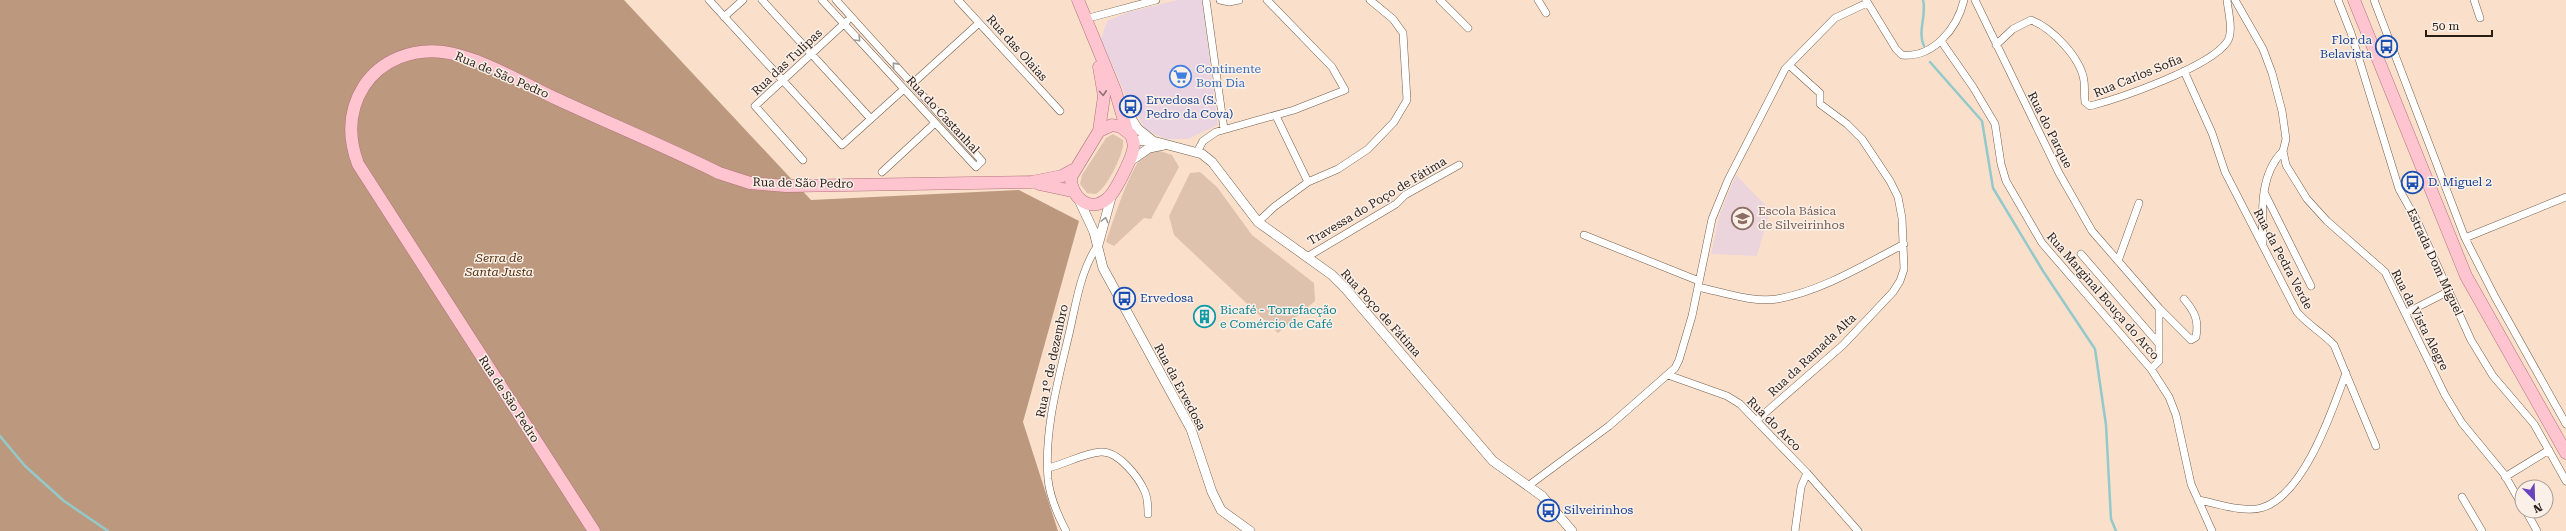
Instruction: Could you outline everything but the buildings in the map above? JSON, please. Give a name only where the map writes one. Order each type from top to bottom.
[{"type":"main road","points":[[1078,0],[1093,41],[1115,90],[1130,135],[1133,151],[1112,194]]},
{"type":"main road","name":"Estrada Dom Miguel","points":[[2354,0],[2466,276],[2566,453]]},
{"type":"main road","points":[[1076,195],[1070,177],[1099,131],[1104,96],[1093,41]]},
{"type":"main road","name":"Rua de São Pedro","points":[[594,531],[358,164],[350,138],[352,112],[362,90],[377,71],[388,62],[408,54],[432,51],[453,53],[503,74],[720,173],[750,183],[786,186],[1032,182],[1062,176],[1073,170]]},
{"type":"main road","points":[[1099,131],[1112,125],[1130,135]]},
{"type":"main road","name":"Rua de São Pedro","points":[[1032,182],[1076,195],[1086,203],[1097,204],[1112,194]]},
{"type":"street","points":[[709,0],[842,145],[904,89]]},
{"type":"street","points":[[724,17],[743,0]]},
{"type":"street","points":[[762,0],[871,119]]},
{"type":"street","name":"Rua do Castanhal","points":[[822,0],[976,167],[982,161],[836,0]]},
{"type":"street","name":"Rua das Olaias","points":[[958,0],[1060,111]]},
{"type":"street","points":[[1085,19],[1156,0]]},
{"type":"street","points":[[1206,0],[1224,129]]},
{"type":"street","points":[[1220,0],[1229,2],[1239,0]]},
{"type":"street","points":[[1197,152],[1203,141],[1224,129],[1276,116],[1345,90],[1332,67],[1267,0]]},
{"type":"street","points":[[1258,222],[1274,207],[1308,182],[1338,169],[1368,149],[1394,122],[1407,100],[1403,33],[1393,18],[1370,0]]},
{"type":"street","points":[[1440,0],[1468,28]]},
{"type":"street","points":[[1538,0],[1546,13]]},
{"type":"street","points":[[1528,486],[1609,426],[1668,375],[1680,360],[1712,219],[1728,180],[1790,65],[1835,18],[1866,1],[1902,56],[1913,56],[1926,53],[1941,41],[1954,22],[1964,0]]},
{"type":"street","name":"Rua do Parque","points":[[1975,0],[2059,173],[2092,231],[2159,308],[2191,340],[2196,336],[2198,323],[2194,312],[2184,299]]},
{"type":"street","name":"Rua Carlos Sofia","points":[[1996,45],[2013,29],[2030,20],[2042,24],[2058,37],[2074,59],[2084,80],[2085,102],[2090,106],[2108,102],[2184,71],[2216,54],[2228,41],[2230,27],[2227,0]]},
{"type":"street","name":"Rua da Vista Alegre","points":[[2235,0],[2263,48],[2272,73],[2282,111],[2286,139],[2283,151],[2286,165],[2308,199],[2327,221],[2384,272],[2406,313],[2444,395],[2462,423],[2505,477],[2514,492]]},
{"type":"street","name":"Estrada Dom Miguel","points":[[2338,0],[2351,33],[2399,189],[2472,340],[2493,376],[2534,424],[2566,481]]},
{"type":"street","points":[[2374,0],[2465,238],[2495,297],[2566,424]]},
{"type":"street","points":[[2474,0],[2480,18]]},
{"type":"street","name":"Rua das Tulipas","points":[[803,160],[755,106],[851,17]]},
{"type":"street","points":[[912,84],[979,22]]},
{"type":"street","name":"Rua Marginal Bouça do Arco","points":[[1941,41],[1973,87],[1994,124],[2001,164],[2006,181],[2042,243],[2151,369],[2169,397],[2176,415],[2191,484],[2212,531]]},
{"type":"street","name":"Rua da Ramada Alta","points":[[1757,420],[1833,354],[1893,292],[1900,282],[1904,269],[1904,244],[1898,197],[1890,181],[1862,139],[1847,124],[1820,104],[1820,93],[1790,65]]},
{"type":"street","name":"Rua da Pedra Verde","points":[[2184,71],[2212,133],[2225,172],[2297,312],[2308,325],[2324,334],[2334,345],[2376,446]]},
{"type":"street","points":[[1115,90],[1134,123],[1153,141]]},
{"type":"street","points":[[1276,116],[1308,182]]},
{"type":"street","points":[[882,172],[935,123]]},
{"type":"street","name":"Rua Poço de Fátima","points":[[1130,135],[1197,152],[1212,162],[1258,222],[1345,288],[1493,461],[1542,496],[1572,531]]},
{"type":"street","name":"Rua Poço de Fátima","points":[[1127,164],[1149,148],[1167,144]]},
{"type":"street","points":[[2263,245],[2264,192],[2273,160],[2283,151]]},
{"type":"street","name":"Travessa do Poço de Fátima","points":[[1306,257],[1396,204],[1405,195],[1459,165]]},
{"type":"street","points":[[2264,192],[2311,286]]},
{"type":"street","name":"Rua da Ervedosa","points":[[1098,245],[1112,194]]},
{"type":"street","name":"Rua da Ervedosa","points":[[1076,195],[1098,245],[1103,268],[1191,429],[1212,492],[1221,510],[1250,531]]},
{"type":"street","points":[[2465,238],[2566,197]]},
{"type":"street","points":[[2118,261],[2139,203]]},
{"type":"street","points":[[1584,235],[1698,284],[1756,298],[1776,299],[1834,280],[1904,244]]},
{"type":"street","name":"Rua 1º de dezembro","points":[[1066,531],[1051,498],[1048,468],[1049,428],[1058,377],[1084,271],[1098,245]]},
{"type":"street","points":[[2081,254],[2159,344]]},
{"type":"street","points":[[2406,313],[2449,291]]},
{"type":"street","points":[[2151,369],[2159,361],[2159,308]]},
{"type":"street","points":[[2198,500],[2244,508],[2260,508],[2280,498],[2293,484],[2317,445],[2346,373]]},
{"type":"street","name":"Rua do Arco","points":[[1668,375],[1727,396],[1740,404],[1807,473],[1858,531]]},
{"type":"street","points":[[2505,477],[2549,450]]},
{"type":"street","points":[[1048,468],[1088,455],[1102,452],[1109,453],[1118,459],[1140,483],[1146,493],[1148,514]]},
{"type":"street","points":[[1795,531],[1801,487],[1807,473]]},
{"type":"street","points":[[2462,497],[2482,531]]},
{"type":"street","points":[[2530,519],[2537,531]]},
{"type":"shaded area","points":[[1178,0],[1202,0],[1218,125],[1188,139],[1166,139],[1146,130],[1125,94],[1101,39],[1107,21],[1129,12]]},
{"type":"shaded area","points":[[1113,134],[1123,140],[1118,161],[1104,186],[1095,194],[1087,193],[1080,184],[1082,175],[1106,138]]},
{"type":"shaded area","points":[[1157,150],[1172,155],[1179,167],[1151,219],[1144,218],[1114,246],[1106,242],[1122,195],[1134,169],[1145,154]]},
{"type":"shaded area","points":[[1200,172],[1217,187],[1252,235],[1314,283],[1315,301],[1278,333],[1174,235],[1169,216],[1190,173]]},
{"type":"shaded area","name":"Escola Básica de Silveirinhos","points":[[1736,175],[1770,210],[1757,256],[1711,254],[1720,213]]},
{"type":"green space","name":"Serra de Santa Justa","points":[[0,0],[624,0],[811,200],[1019,190],[1079,221],[1023,422],[1058,531],[0,531]]},
{"type":"waterway","points":[[1923,0],[1924,12],[1921,35],[1924,46]]},
{"type":"waterway","points":[[1930,62],[1982,121],[1993,188],[2043,271],[2095,349],[2106,425],[2111,519],[2116,531]]},
{"type":"waterway","points":[[0,436],[25,466],[64,501],[108,531]]},
{"type":"place","name":"Flor da Belavista","points":[[2387,47]]},
{"type":"place","name":"Continente Bom Dia","points":[[1181,76]]},
{"type":"place","name":"Ervedosa (S. Pedro da Cova)","points":[[1131,107]]},
{"type":"place","name":"D. Miguel 2","points":[[2412,182]]},
{"type":"place","name":"Escola Básica de Silveirinhos","points":[[1743,218]]},
{"type":"place","name":"Ervedosa","points":[[1124,298]]},
{"type":"place","name":"Bicafé - Torrefacção e Comércio de Café","points":[[1204,317]]},
{"type":"place","name":"Silveirinhos","points":[[1549,510]]}]
